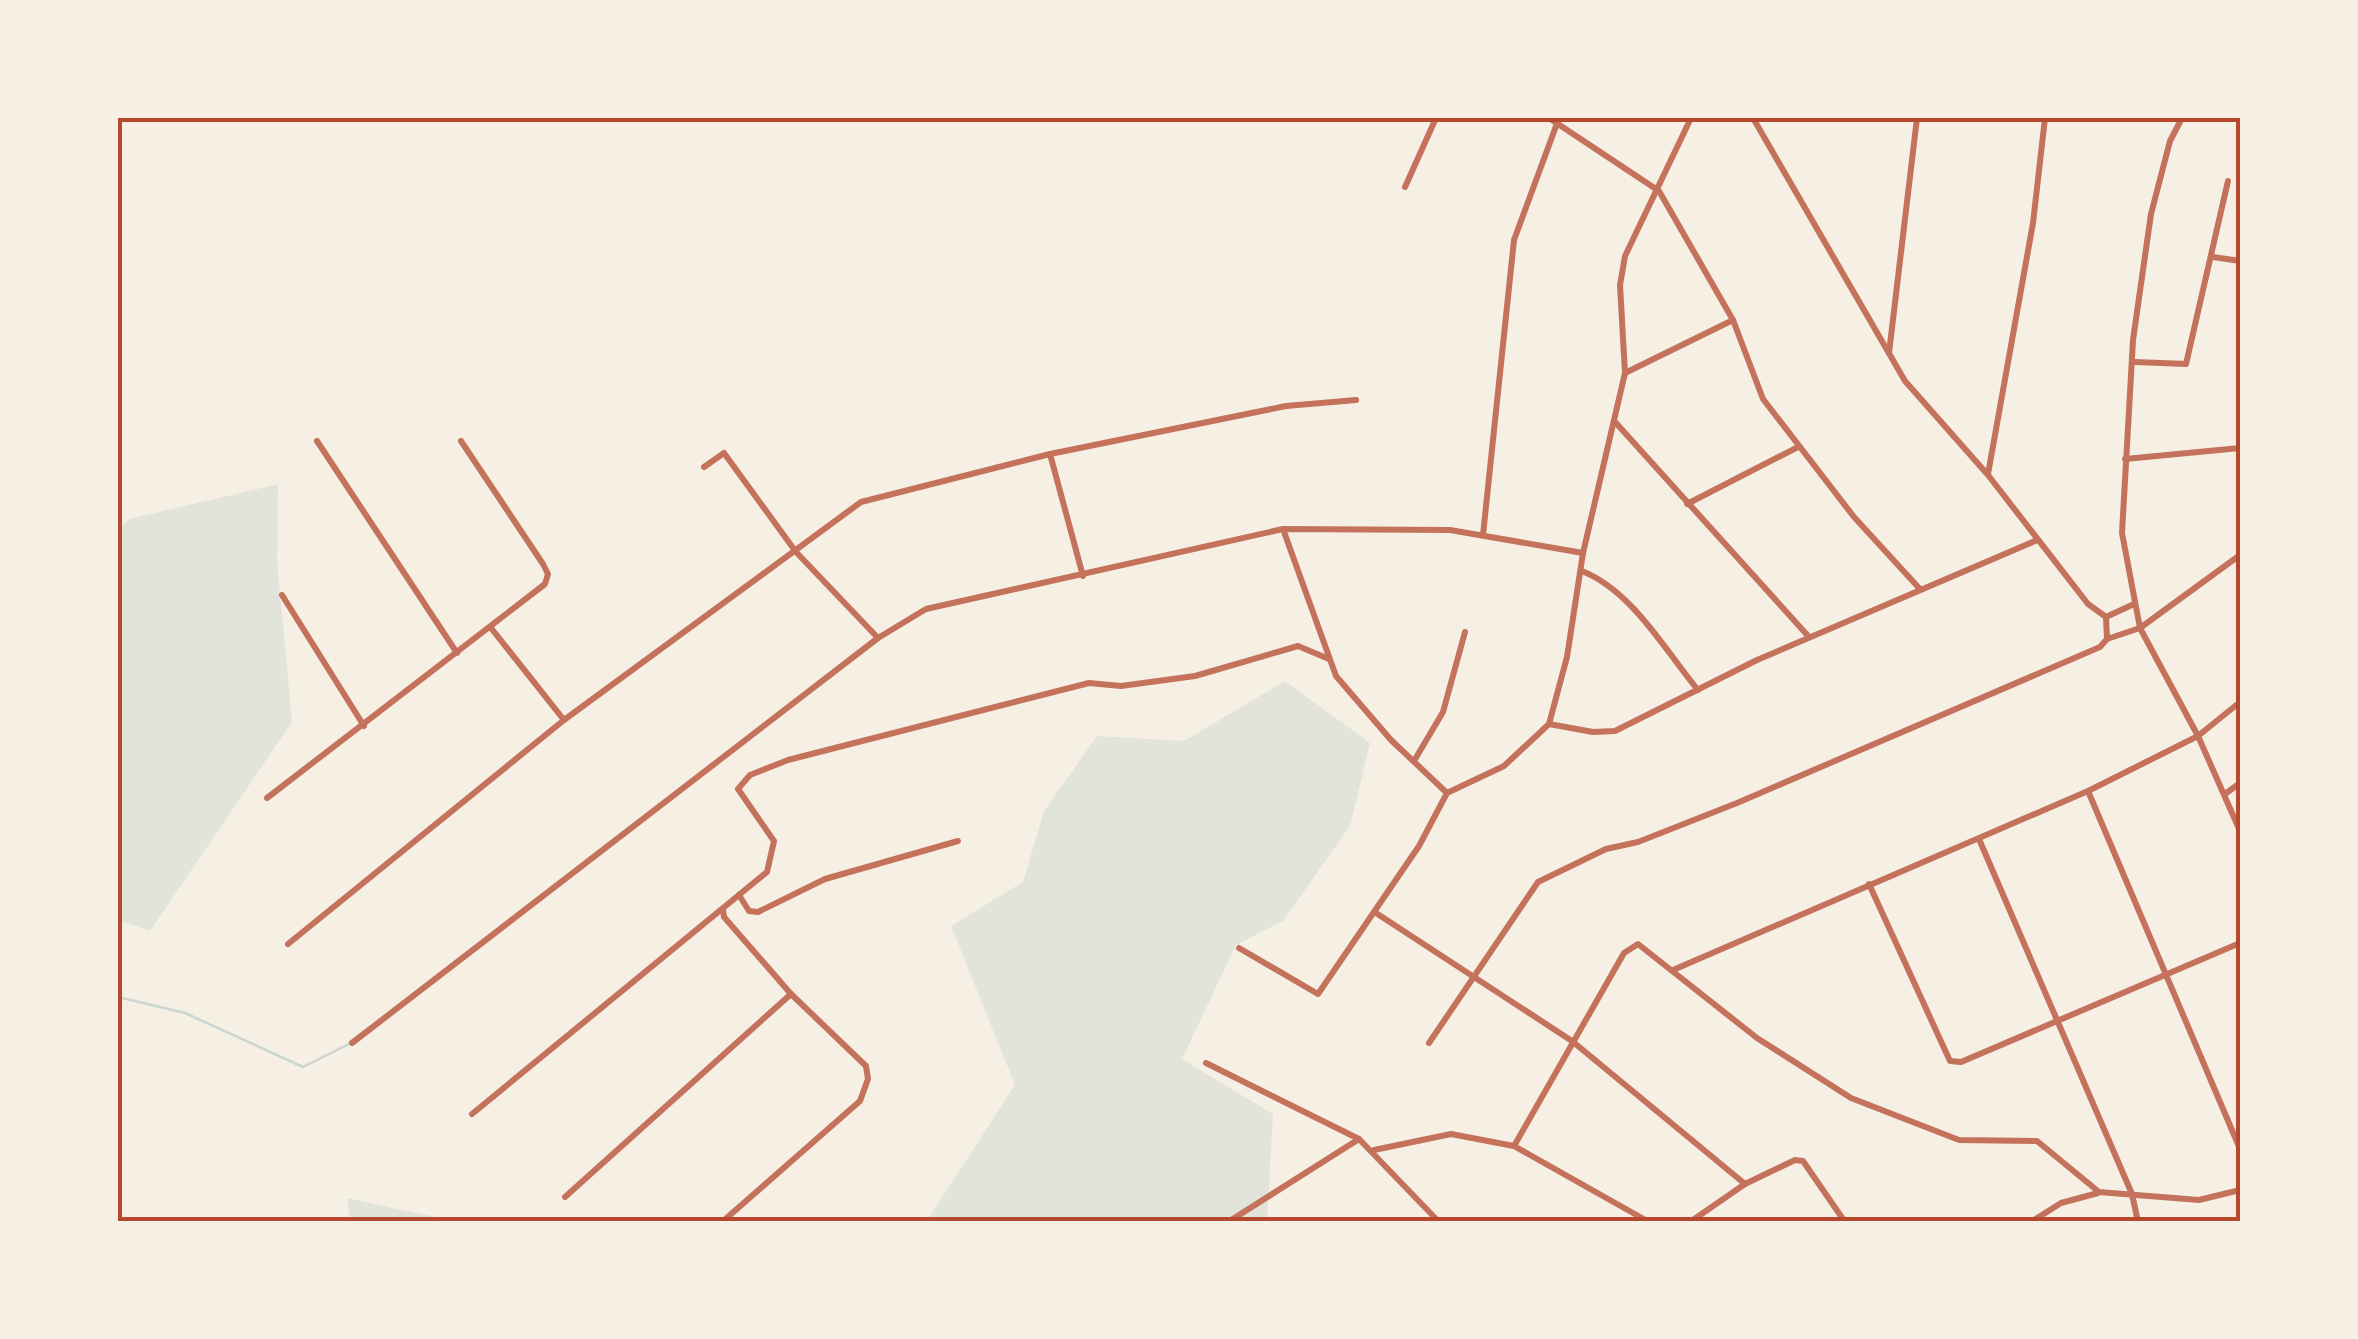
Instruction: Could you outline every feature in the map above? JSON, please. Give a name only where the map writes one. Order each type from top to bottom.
[{"type":"street","points":[[1404,186],[1436,118]]},
{"type":"street","points":[[1549,118],[1558,120],[1659,192],[1733,320],[1763,399],[1854,517],[1919,588]]},
{"type":"street","points":[[1239,948],[1318,994],[1376,913],[1447,793],[1504,766],[1549,724],[1583,553],[1616,423],[1624,373],[1620,285],[1625,256],[1659,192],[1690,118]]},
{"type":"street","points":[[1753,118],[1905,381],[1988,475],[2088,604],[2106,617]]},
{"type":"street","points":[[1888,354],[1916,118]]},
{"type":"street","points":[[1988,475],[2032,223],[2045,118]]},
{"type":"street","points":[[2182,118],[2170,141],[2151,214],[2133,340],[2135,362],[2122,534],[2140,628],[2198,736],[2240,831]]},
{"type":"street","points":[[1483,535],[1514,240],[1558,120]]},
{"type":"street","points":[[2135,362],[2186,364],[2214,258],[2228,181]]},
{"type":"street","points":[[2214,258],[2240,261]]},
{"type":"street","points":[[1624,373],[1733,320]]},
{"type":"street","points":[[288,944],[564,720],[846,512],[877,495],[1050,454],[1286,406],[1356,400]]},
{"type":"street","points":[[1616,423],[1808,638]]},
{"type":"street","points":[[317,440],[457,653]]},
{"type":"street","points":[[267,798],[540,592],[548,574],[461,441]]},
{"type":"street","points":[[1687,504],[1798,446]]},
{"type":"street","points":[[2126,459],[2240,448]]},
{"type":"street","points":[[704,467],[724,453],[796,552],[878,638]]},
{"type":"street","points":[[1050,454],[1083,576]]},
{"type":"street","points":[[1283,529],[1329,659],[1360,707],[1447,793]]},
{"type":"street","points":[[352,1043],[878,638],[926,609],[1283,529],[1450,530],[1583,553]]},
{"type":"street","points":[[1549,724],[1593,732],[1615,730],[1808,638],[2035,540]]},
{"type":"street","points":[[1429,1043],[1538,882],[1568,864],[1737,804],[2100,647],[2107,639],[2140,628],[2240,555]]},
{"type":"street","points":[[1582,571],[1598,578],[1624,599],[1698,690]]},
{"type":"street","points":[[282,594],[364,726]]},
{"type":"street","points":[[2106,617],[2134,604]]},
{"type":"street","points":[[2106,617],[2107,639]]},
{"type":"street","points":[[491,628],[564,720]]},
{"type":"street","points":[[1414,761],[1443,712],[1465,632]]},
{"type":"street","points":[[472,1114],[768,872],[774,842],[738,789],[750,774],[1090,683],[1121,686],[1195,676],[1239,660],[1298,646],[1329,659]]},
{"type":"street","points":[[1673,970],[2088,791],[2198,736],[2240,702]]},
{"type":"street","points":[[2225,794],[2240,783]]},
{"type":"street","points":[[2088,791],[2240,1149]]},
{"type":"street","points":[[1980,840],[2132,1194],[2138,1222]]},
{"type":"street","points":[[739,895],[749,911],[758,912],[825,879],[958,841]]},
{"type":"street","points":[[1869,884],[1950,1062],[1961,1062],[2240,943]]},
{"type":"street","points":[[722,1222],[865,1092],[866,1066],[791,994],[724,917],[723,909]]},
{"type":"street","points":[[1376,913],[1572,1041],[1745,1184]]},
{"type":"street","points":[[1514,1146],[1630,946],[1644,947],[1756,1038],[1851,1098],[1959,1140],[2038,1142],[2099,1192]]},
{"type":"street","points":[[565,1197],[791,994]]},
{"type":"street","points":[[1206,1062],[1359,1139],[1374,1150],[1439,1222]]},
{"type":"street","points":[[1374,1150],[1451,1134],[1514,1146],[1649,1222]]},
{"type":"street","points":[[1228,1222],[1359,1139]]},
{"type":"street","points":[[1690,1222],[1745,1184],[1803,1161],[1845,1222]]},
{"type":"street","points":[[2031,1222],[2061,1203],[2099,1192],[2199,1200],[2240,1190]]},
{"type":"shaded area","points":[[278,484],[277,560],[292,722],[150,931],[118,920],[118,531],[129,519]]},
{"type":"shaded area","points":[[1285,681],[1370,743],[1350,826],[1283,921],[1236,945],[1182,1059],[1273,1114],[1267,1221],[926,1222],[1015,1085],[951,926],[1023,882],[1044,811],[1097,736],[1184,741]]},
{"type":"shaded area","points":[[347,1198],[454,1221],[350,1221]]},
{"type":"waterway","points":[[118,997],[185,1013],[303,1067],[351,1043]]}]
